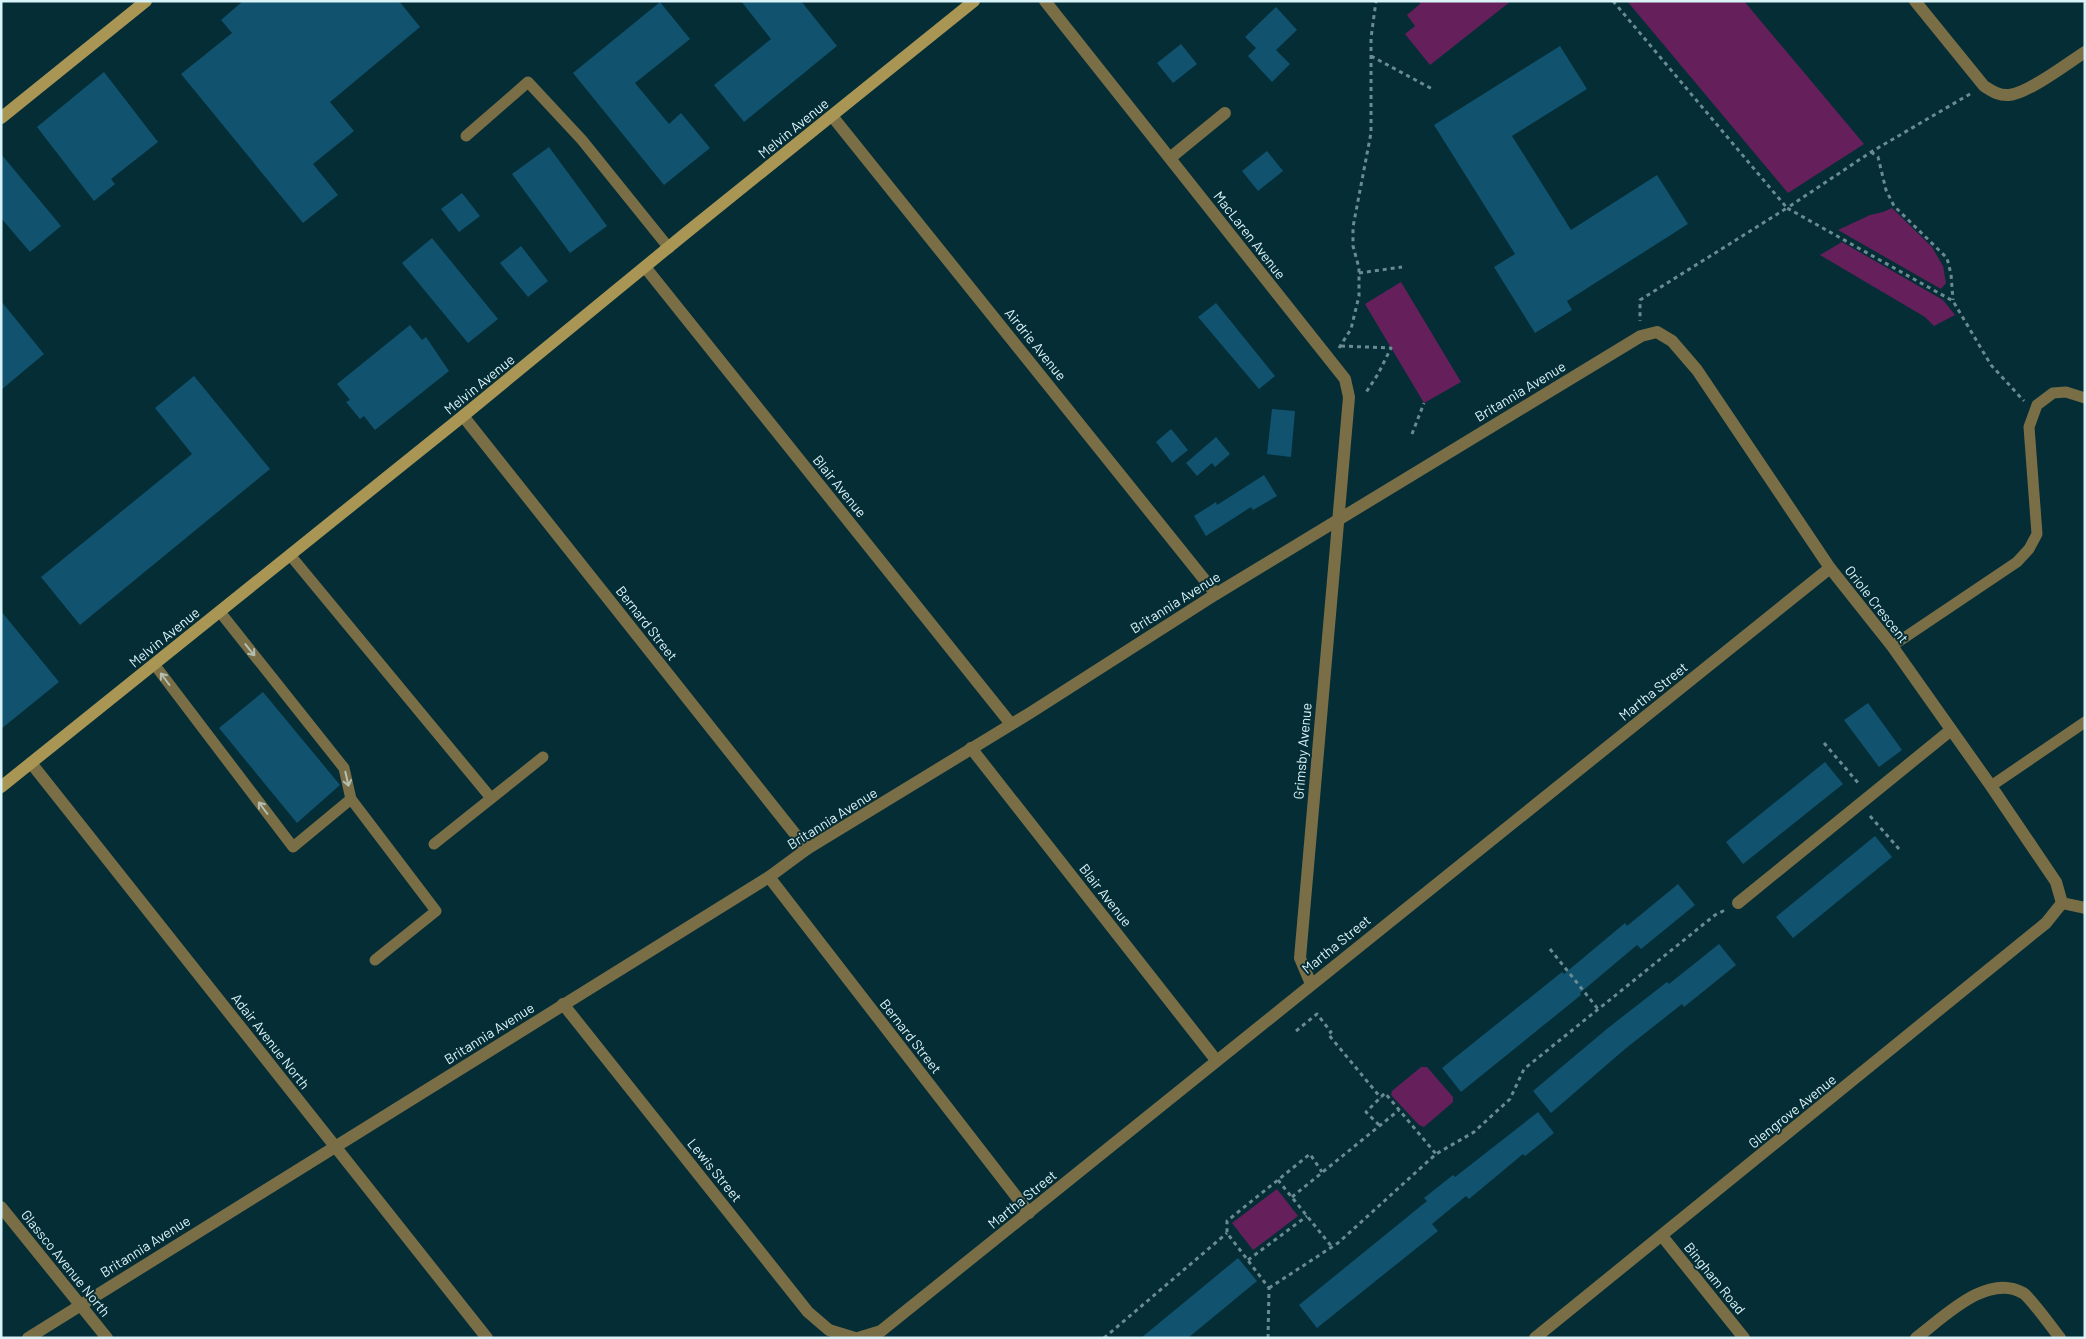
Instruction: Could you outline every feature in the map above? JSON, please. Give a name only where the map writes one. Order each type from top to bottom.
[{"type":"street","points":[[1,118],[146,1]]},
{"type":"street","name":"Melvin Avenue","points":[[1,787],[464,416],[974,1]]},
{"type":"street","name":"MacLaren Avenue","points":[[1045,1],[1345,379],[1349,396],[1338,518]]},
{"type":"street","points":[[1915,1],[1984,86],[1999,94],[2009,95],[2022,91],[2085,52]]},
{"type":"street","points":[[1170,158],[1225,113]]},
{"type":"street","name":"Airdrie Avenue","points":[[832,116],[1216,594]]},
{"type":"street","name":"Blair Avenue","points":[[646,267],[1011,724]]},
{"type":"street","name":"Britannia Avenue","points":[[28,1338],[769,877],[807,849],[1011,724],[1338,518],[1641,336],[1657,332]]},
{"type":"street","name":"Oriole Crescent","points":[[1657,332],[1672,341],[1697,370],[1830,568],[1892,646],[1991,786],[2056,882],[2062,902]]},
{"type":"street","name":"Bernard Street","points":[[464,416],[807,849]]},
{"type":"street","name":"Grimsby Avenue","points":[[1311,984],[1300,958],[1338,518]]},
{"type":"street","name":"Martha Street","points":[[857,1338],[881,1331],[1830,568]]},
{"type":"street","points":[[1738,904],[1951,730]]},
{"type":"street","name":"Blair Avenue","points":[[971,748],[1216,1060]]},
{"type":"street","name":"Adair Avenue North","points":[[31,763],[488,1338]]},
{"type":"street","name":"Bernard Street","points":[[769,877],[1029,1213]]},
{"type":"street","points":[[2062,902],[2085,908]]},
{"type":"street","name":"Glengrove Avenue","points":[[1535,1338],[2046,922],[2062,902]]},
{"type":"street","name":"Lewis Street","points":[[563,1004],[808,1312],[829,1330],[857,1338]]},
{"type":"street","name":"Glassco Avenue North","points":[[1,1207],[107,1338]]},
{"type":"street","name":"Bingham Road","points":[[1662,1236],[1744,1338]]},
{"type":"street","points":[[1916,1338],[1973,1295],[1998,1287],[2023,1294],[2060,1338]]},
{"type":"lane","points":[[466,136],[528,82],[582,140],[669,248]]},
{"type":"lane","points":[[1892,646],[2017,562],[2029,549],[2037,534],[2029,427],[2035,409],[2037,404],[2053,393],[2066,392],[2085,398]]},
{"type":"lane","points":[[290,555],[492,798]]},
{"type":"lane","points":[[220,612],[344,768],[351,799],[436,911],[375,960]]},
{"type":"lane","points":[[154,664],[293,847],[351,799]]},
{"type":"lane","points":[[1991,786],[2085,722]]},
{"type":"lane","points":[[434,844],[542,757]]},
{"type":"path","points":[[1331,361],[1351,329],[1359,296],[1359,273],[1353,246],[1353,227],[1371,133],[1370,38],[1376,1]]},
{"type":"path","points":[[1614,1],[1787,208],[1953,301]]},
{"type":"path","points":[[1371,56],[1434,90]]},
{"type":"path","points":[[1641,336],[1640,300],[1787,208],[1871,152],[1984,86]]},
{"type":"path","points":[[1871,152],[1878,157],[1886,190],[1894,206],[1947,258],[1951,274],[1953,301],[1991,365],[2020,398],[2035,409]]},
{"type":"path","points":[[1359,273],[1402,267]]},
{"type":"path","points":[[1340,346],[1391,348],[1371,385],[1347,416]]},
{"type":"path","points":[[1412,434],[1424,403]]},
{"type":"path","points":[[1824,743],[1900,849]]},
{"type":"path","points":[[1269,1288],[1332,1247],[1436,1154],[1474,1132],[1510,1099],[1524,1069],[1715,915],[1738,904]]},
{"type":"path","points":[[1550,949],[1598,1009]]},
{"type":"path","points":[[1296,1031],[1318,1014],[1331,1032],[1328,1034],[1380,1098]]},
{"type":"path","points":[[1379,1125],[1366,1112],[1385,1094],[1436,1154]]},
{"type":"path","points":[[1292,1197],[1399,1110]]},
{"type":"path","points":[[1268,1338],[1269,1288],[1227,1233],[1227,1221],[1310,1154],[1322,1172]]},
{"type":"path","points":[[1278,1180],[1332,1247]]},
{"type":"path","points":[[1248,1260],[1307,1216]]},
{"type":"path","points":[[1104,1338],[1227,1233]]},
{"type":"shaded area","points":[[1419,1],[1511,1],[1430,65],[1405,34],[1415,26],[1407,15],[1420,4]]},
{"type":"shaded area","points":[[1627,1],[1744,1],[1864,144],[1788,193]]},
{"type":"shaded area","points":[[1892,208],[1932,247],[1943,266],[1946,283],[1941,289],[1838,230],[1870,215]]},
{"type":"shaded area","points":[[1842,242],[1943,300],[1955,315],[1934,326],[1925,317],[1820,255]]},
{"type":"shaded area","points":[[1401,282],[1461,382],[1424,403],[1365,304]]},
{"type":"shaded area","points":[[1421,1067],[1427,1067],[1453,1097],[1453,1102],[1424,1127],[1419,1125],[1391,1095],[1392,1091]]},
{"type":"shaded area","points":[[1277,1189],[1298,1216],[1253,1250],[1232,1223]]},
{"type":"building","points":[[243,1],[399,1],[420,27],[330,102],[354,131],[313,164],[338,195],[303,223],[181,74],[232,33],[221,20]]},
{"type":"building","points":[[741,1],[801,1],[837,46],[744,122],[714,85],[771,39]]},
{"type":"building","points":[[660,2],[690,39],[635,83],[669,124],[681,113],[710,148],[664,185],[573,73]]},
{"type":"building","points":[[1276,7],[1297,30],[1276,50],[1290,64],[1272,82],[1248,56],[1256,48],[1245,37]]},
{"type":"building","points":[[1181,44],[1197,64],[1173,83],[1157,63]]},
{"type":"building","points":[[1560,46],[1587,89],[1512,136],[1571,230],[1657,175],[1688,224],[1567,301],[1572,310],[1535,333],[1494,267],[1515,254],[1434,125]]},
{"type":"building","points":[[104,72],[158,142],[111,179],[115,184],[94,201],[37,127]]},
{"type":"building","points":[[549,147],[607,226],[570,253],[512,174]]},
{"type":"building","points":[[1267,151],[1283,171],[1258,191],[1242,171]]},
{"type":"building","points":[[1,154],[61,226],[30,252],[1,218]]},
{"type":"building","points":[[462,193],[480,216],[459,232],[441,209]]},
{"type":"building","points":[[432,238],[498,319],[468,343],[402,263]]},
{"type":"building","points":[[521,246],[548,281],[528,297],[500,263]]},
{"type":"building","points":[[1,301],[44,354],[1,390]]},
{"type":"building","points":[[1216,303],[1275,376],[1259,389],[1198,317]]},
{"type":"building","points":[[410,325],[422,340],[426,337],[449,371],[375,430],[364,416],[360,419],[346,402],[350,400],[337,384]]},
{"type":"building","points":[[194,376],[270,469],[80,625],[41,577],[192,454],[155,408]]},
{"type":"building","points":[[1272,409],[1295,411],[1291,457],[1267,454]]},
{"type":"building","points":[[1171,429],[1188,450],[1172,463],[1156,442]]},
{"type":"building","points":[[1216,437],[1230,454],[1215,467],[1212,463],[1197,476],[1186,463]]},
{"type":"building","points":[[1264,475],[1277,496],[1253,510],[1251,507],[1206,536],[1194,516],[1216,502],[1217,505]]},
{"type":"building","points":[[1,611],[59,682],[1,729]]},
{"type":"building","points":[[263,692],[340,785],[297,823],[219,728]]},
{"type":"building","points":[[1868,703],[1902,750],[1879,767],[1844,720]]},
{"type":"building","points":[[1825,762],[1843,784],[1743,864],[1726,842]]},
{"type":"building","points":[[1875,836],[1892,857],[1793,938],[1776,917]]},
{"type":"building","points":[[1678,884],[1695,905],[1641,949],[1637,945],[1580,993],[1581,995],[1461,1092],[1442,1068],[1562,972],[1564,974],[1625,923],[1627,926]]},
{"type":"building","points":[[1719,944],[1736,965],[1684,1007],[1682,1004],[1625,1049],[1551,1113],[1533,1091],[1608,1028],[1667,982],[1669,984]]},
{"type":"building","points":[[1538,1112],[1554,1133],[1525,1156],[1523,1154],[1469,1199],[1466,1196],[1432,1224],[1438,1231],[1317,1328],[1299,1305],[1427,1201],[1424,1198],[1453,1175],[1455,1177]]},
{"type":"building","points":[[1238,1258],[1257,1281],[1188,1338],[1141,1338]]}]
